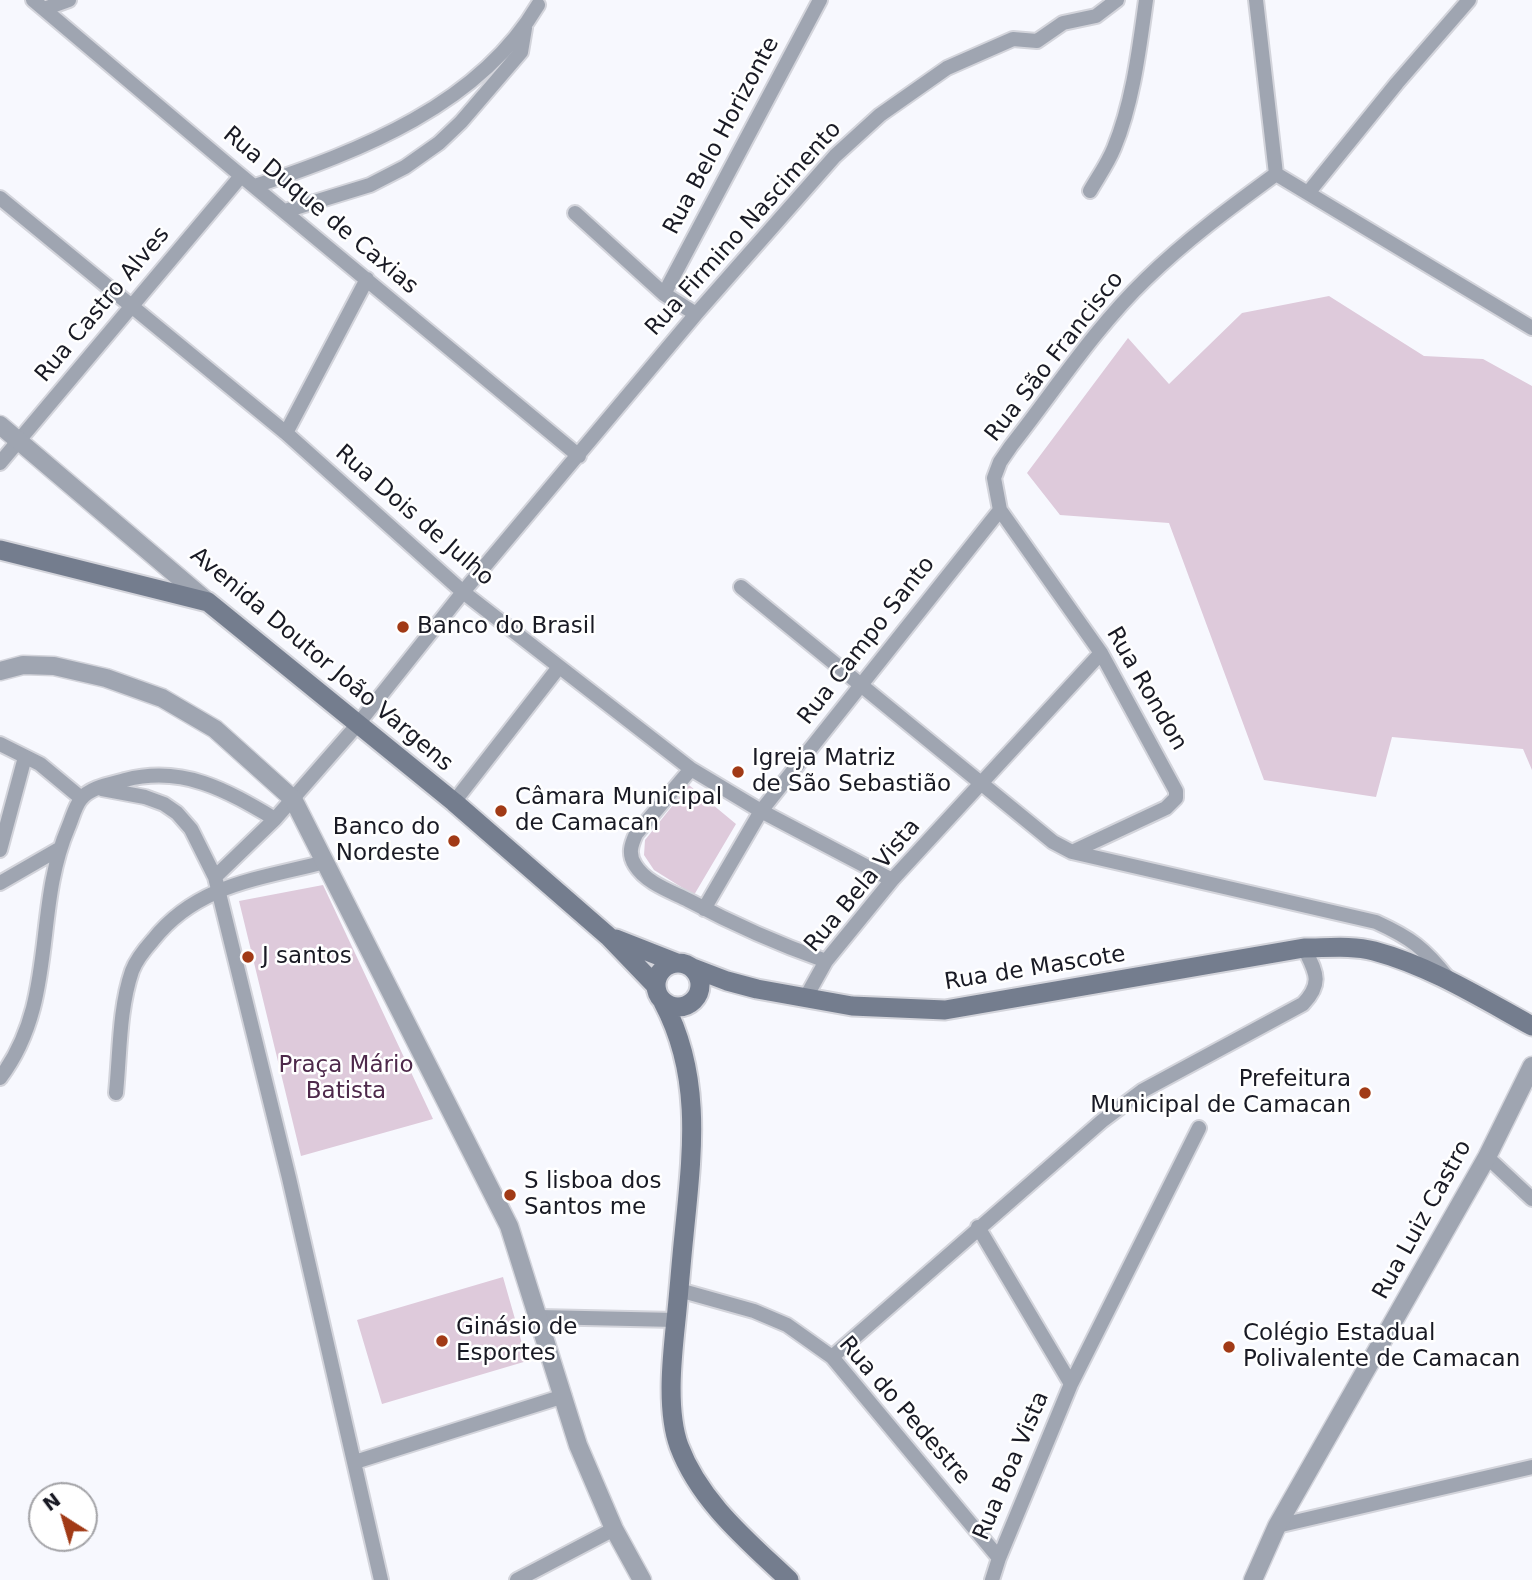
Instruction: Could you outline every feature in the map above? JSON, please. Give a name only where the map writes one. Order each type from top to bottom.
[{"type":"main road","points":[[0,550],[208,602]]},
{"type":"main road","name":"Avenida Doutor João Vargens","points":[[208,602],[454,803],[608,936],[660,994],[682,1048],[693,1116],[693,1152],[671,1399],[678,1445],[697,1481],[728,1522],[789,1580]]},
{"type":"main road","name":"Avenida Doutor João Vargens","points":[[608,936],[685,965]]},
{"type":"main road","name":"Rua de Mascote","points":[[685,965],[755,989],[852,1006],[945,1010],[1304,948],[1351,947],[1401,960],[1451,982],[1532,1026]]},
{"type":"main road","points":[[668,965],[685,965],[698,975],[699,992],[695,1000],[679,1007],[671,1006],[660,994],[661,970],[668,965]]},
{"type":"street","points":[[38,4],[69,0]]},
{"type":"street","name":"Rua Belo Horizonte","points":[[664,294],[820,0]]},
{"type":"street","name":"Rua Firmino Nascimento","points":[[217,883],[358,724],[463,592],[696,314],[835,156],[880,115],[947,68],[1013,39],[1037,41],[1063,23],[1097,16],[1117,0]]},
{"type":"street","points":[[1090,191],[1113,151],[1132,90],[1146,0]]},
{"type":"street","points":[[1256,0],[1276,174],[1532,328]]},
{"type":"street","points":[[1308,193],[1397,83],[1469,0]]},
{"type":"street","name":"Rua Duque de Caxias","points":[[38,4],[579,456]]},
{"type":"street","points":[[255,186],[321,164],[405,125],[440,103],[498,59],[525,27],[538,5]]},
{"type":"street","points":[[285,211],[370,185],[405,167],[439,143],[461,122],[521,52],[525,27]]},
{"type":"street","name":"Rua São Francisco","points":[[1000,510],[994,478],[1000,462],[1112,316],[1144,280],[1185,243],[1276,174]]},
{"type":"street","name":"Rua Castro Alves","points":[[0,463],[242,176]]},
{"type":"street","name":"Rua Dois de Julho","points":[[0,198],[286,433],[463,592],[691,769],[761,811],[892,880]]},
{"type":"street","points":[[575,214],[664,294],[696,314]]},
{"type":"street","points":[[286,433],[367,279]]},
{"type":"street","name":"Avenida Doutor João Vargens","points":[[0,425],[208,602]]},
{"type":"street","name":"Rua Rondon","points":[[1000,510],[1101,653],[1173,784],[1176,798],[1166,808],[1072,852]]},
{"type":"street","name":"Rua Campo Santo","points":[[704,909],[761,811],[1000,510]]},
{"type":"street","points":[[741,587],[1053,842],[1072,852],[1376,922],[1403,934],[1421,947],[1451,982]]},
{"type":"street","name":"Rua Bela Vista","points":[[806,997],[826,961],[892,880],[1101,653]]},
{"type":"street","points":[[0,671],[23,665],[54,666],[106,678],[162,698],[215,729],[293,800],[509,1226],[578,1445],[614,1529],[642,1580]]},
{"type":"street","points":[[454,803],[559,667]]},
{"type":"street","points":[[0,744],[47,769],[81,798]]},
{"type":"street","points":[[0,850],[25,757]]},
{"type":"street","points":[[691,769],[636,834],[631,847],[631,857],[636,867],[649,880],[735,926],[826,961]]},
{"type":"street","points":[[0,1078],[13,1061],[28,1031],[36,1003],[59,849],[81,798],[97,788],[137,777],[166,774],[233,794],[275,818]]},
{"type":"street","points":[[97,788],[145,797],[177,813],[191,829],[217,883],[289,1178],[381,1580]]},
{"type":"street","points":[[0,883],[59,849]]},
{"type":"street","points":[[116,1093],[125,998],[133,968],[162,928],[217,883],[325,862]]},
{"type":"street","points":[[832,1357],[978,1227],[1102,1121],[1142,1091],[1303,1004],[1315,988],[1317,976],[1304,948]]},
{"type":"street","name":"Rua Luiz Castro","points":[[1253,1580],[1277,1526],[1487,1157],[1532,1066]]},
{"type":"street","points":[[1072,1384],[1199,1128]]},
{"type":"street","points":[[1487,1157],[1532,1199]]},
{"type":"street","name":"Rua Boa Vista","points":[[978,1227],[1072,1384],[992,1580]]},
{"type":"street","name":"Rua do Pedestre","points":[[679,1290],[754,1311],[787,1325],[832,1357],[999,1558]]},
{"type":"street","points":[[539,1317],[676,1320]]},
{"type":"street","points":[[355,1462],[564,1396]]},
{"type":"street","points":[[1277,1526],[1532,1468]]},
{"type":"street","points":[[517,1580],[614,1529]]},
{"type":"green space","points":[[1329,296],[1424,356],[1483,359],[1532,386],[1532,770],[1523,749],[1392,737],[1376,797],[1264,780],[1169,523],[1060,515],[1027,473],[1128,338],[1169,384],[1242,313]]},
{"type":"green space","points":[[689,785],[736,824],[694,895],[654,870],[644,855],[645,840]]},
{"type":"green space","name":"Praça Mário Batista","points":[[323,885],[433,1119],[301,1156],[239,901]]},
{"type":"green space","name":"Ginásio de Esportes","points":[[503,1277],[527,1361],[382,1404],[357,1320]]},
{"type":"place","name":"Banco do Brasil","points":[[403,627]]},
{"type":"place","name":"Igreja Matriz de São Sebastião","points":[[738,772]]},
{"type":"place","name":"Câmara Municipal de Camacan","points":[[501,811]]},
{"type":"place","name":"Banco do Nordeste","points":[[454,841]]},
{"type":"place","name":"J santos","points":[[248,957]]},
{"type":"place","name":"Prefeitura Municipal de Camacan","points":[[1365,1093]]},
{"type":"place","name":"S lisboa dos Santos me","points":[[510,1195]]},
{"type":"place","name":"Ginásio de Esportes","points":[[442,1341]]},
{"type":"place","name":"Colégio Estadual Polivalente de Camacan","points":[[1229,1347]]}]
